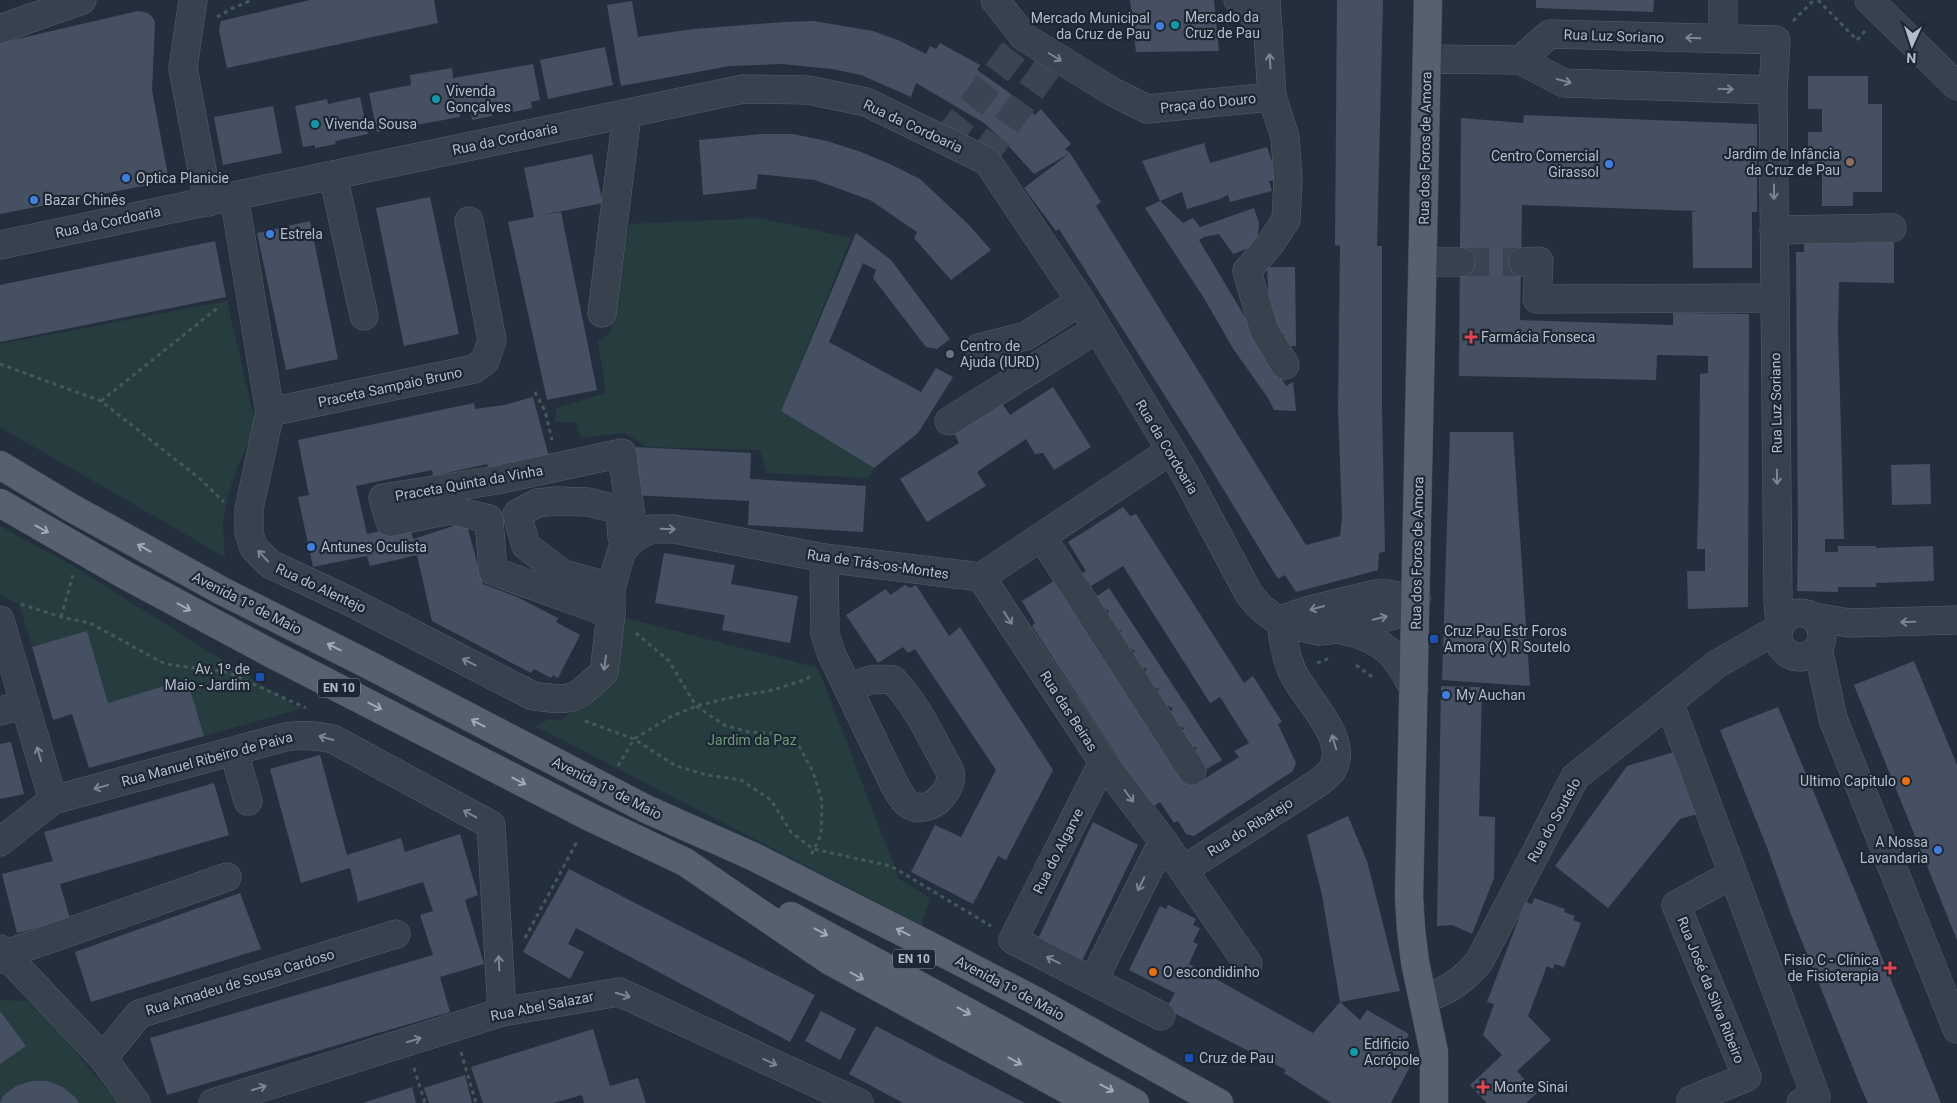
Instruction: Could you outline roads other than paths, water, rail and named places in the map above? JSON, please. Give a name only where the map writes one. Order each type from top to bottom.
[{"type":"main road","name":"Rua dos Foros de Amora","points":[[1428,0],[1410,905],[1415,962],[1434,1052],[1434,1103]]},
{"type":"main road","name":"Avenida 1º de Maio","points":[[0,465],[70,507],[222,591],[646,809],[752,856],[1026,996],[1219,1103]]},
{"type":"main road","name":"EN 10","points":[[0,504],[134,580],[590,817],[738,887],[1135,1103]]},
{"type":"main road","name":"EN 10","points":[[646,809],[897,950],[1186,1103]]},
{"type":"main road","name":"EN 10","points":[[685,862],[830,961],[1092,1103]]},
{"type":"street","points":[[0,29],[82,0]]},
{"type":"street","points":[[193,0],[184,68],[208,202]]},
{"type":"street","name":"Praça do Douro","points":[[995,0],[1024,37],[1113,92],[1147,109],[1272,96],[1266,0]]},
{"type":"street","points":[[1238,0],[1268,28]]},
{"type":"street","points":[[1723,0],[1723,39]]},
{"type":"street","points":[[1869,0],[1957,86]]},
{"type":"street","name":"Rua Luz Soriano","points":[[1520,60],[1550,34],[1776,40],[1773,90],[1774,230],[1783,640]]},
{"type":"street","points":[[1427,59],[1520,60],[1564,83],[1773,90]]},
{"type":"street","name":"Rua da Cordoaria","points":[[0,245],[743,90],[808,90],[866,102],[988,162],[1081,301],[1170,451],[1249,594],[1260,607],[1273,617],[1319,631],[1337,629]]},
{"type":"street","points":[[1272,96],[1285,137],[1288,179],[1286,220],[1270,244],[1247,271],[1264,330],[1285,365]]},
{"type":"street","points":[[602,313],[627,114]]},
{"type":"street","points":[[333,175],[364,316]]},
{"type":"street","name":"Rua do Alentejo","points":[[234,196],[270,412],[249,509],[249,533],[254,548],[270,564],[349,601],[534,696],[563,700],[576,697],[604,672],[611,614]]},
{"type":"street","name":"Praceta Sampaio Bruno","points":[[270,412],[474,369],[485,361],[492,340],[469,221]]},
{"type":"street","points":[[1774,230],[1892,228]]},
{"type":"street","points":[[1523,262],[1539,261],[1537,300],[1775,298]]},
{"type":"street","points":[[1423,262],[1461,262]]},
{"type":"street","points":[[979,348],[1026,336],[1081,301]]},
{"type":"street","points":[[949,421],[1096,329]]},
{"type":"street","points":[[981,577],[1170,451]]},
{"type":"street","name":"Praceta Quinta da Vinha","points":[[611,614],[493,571],[489,519],[450,510],[390,522],[383,498],[497,480],[622,453],[628,544]]},
{"type":"street","points":[[611,587],[563,574],[526,546],[517,514],[537,503],[557,502],[588,502],[620,510],[628,544],[611,587],[611,614]]},
{"type":"street","name":"Rua de Trás-os-Montes","points":[[628,544],[651,529],[674,529],[824,558],[981,577]]},
{"type":"street","points":[[1042,537],[1192,771]]},
{"type":"street","points":[[824,558],[825,634],[831,653],[902,799],[914,807],[928,807],[949,786],[950,772],[925,723],[903,690],[893,680],[877,678],[863,681],[849,690]]},
{"type":"street","name":"Rua das Beiras","points":[[981,577],[1103,762],[1163,840],[1248,964]]},
{"type":"street","points":[[1282,619],[1374,594],[1387,594],[1416,599]]},
{"type":"street","points":[[1337,629],[1391,616],[1416,599]]},
{"type":"street","points":[[9,612],[12,708],[53,800]]},
{"type":"street","points":[[1957,620],[1849,623],[1814,617],[1801,612],[1795,613],[1784,620],[1783,640],[1833,718],[1957,1029]]},
{"type":"street","points":[[1814,617],[1822,629],[1820,646],[1833,718]]},
{"type":"street","name":"Rua do Ribatejo","points":[[1183,870],[1318,784],[1332,770],[1336,758],[1336,745],[1331,733],[1293,673],[1283,642],[1282,619]]},
{"type":"street","points":[[1783,640],[1802,657],[1808,656],[1849,623]]},
{"type":"street","points":[[1337,629],[1355,632],[1376,642],[1398,660],[1414,689]]},
{"type":"street","name":"Rua do Soutelo","points":[[1424,999],[1442,993],[1460,982],[1479,962],[1574,778],[1717,664],[1783,640]]},
{"type":"street","points":[[1669,702],[1816,1097],[1801,1103]]},
{"type":"street","name":"Rua Manuel Ribeiro de Paiva","points":[[0,842],[53,800],[284,737],[300,734],[318,735],[333,739],[491,825],[502,1012]]},
{"type":"street","points":[[234,752],[248,801]]},
{"type":"street","name":"Rua do Algarve","points":[[1093,981],[1013,940],[1103,762]]},
{"type":"street","points":[[1161,1016],[1093,981],[1163,840]]},
{"type":"street","name":"Rua José da Silva Ribeiro","points":[[1692,1103],[1691,1100],[1747,1077],[1676,904],[1733,874]]},
{"type":"street","points":[[136,1103],[104,1058],[2,954],[227,877]]},
{"type":"street","name":"Rua Amadeu de Sousa Cardoso","points":[[104,1058],[139,1014],[396,934]]},
{"type":"street","name":"Rua Abel Salazar","points":[[213,1103],[502,1012],[618,992],[859,1103]]},
{"type":"tunnel","points":[[946,140],[1024,37]]},
{"type":"tunnel","points":[[982,159],[1053,60],[1059,59]]},
{"type":"tunnel","points":[[1461,262],[1523,262]]},
{"type":"place","name":"Mercado da Cruz de Pau","points":[[1175,25]]},
{"type":"place","name":"Mercado Municipal da Cruz de Pau","points":[[1160,26]]},
{"type":"place","name":"Vivenda Gonçalves","points":[[436,99]]},
{"type":"place","name":"Vivenda Sousa","points":[[315,124]]},
{"type":"place","name":"Jardim de Infância da Cruz de Pau","points":[[1850,162]]},
{"type":"place","name":"Centro Comercial Girassol","points":[[1609,164]]},
{"type":"place","name":"Optica Planicie","points":[[126,178]]},
{"type":"place","name":"Bazar Chinês","points":[[34,200]]},
{"type":"place","name":"Estrela","points":[[270,234]]},
{"type":"place","name":"Farmácia Fonseca","points":[[1471,337]]},
{"type":"place","name":"Centro de Ajuda (IURD)","points":[[950,354]]},
{"type":"place","name":"Antunes Oculista","points":[[311,547]]},
{"type":"place","name":"Cruz Pau Estr Foros Amora (X) R Soutelo","points":[[1434,639]]},
{"type":"place","name":"Av. 1º de Maio - Jardim","points":[[260,677]]},
{"type":"place","name":"My Auchan","points":[[1446,695]]},
{"type":"place","name":"Ultimo Capitulo","points":[[1906,781]]},
{"type":"place","name":"A Nossa Lavandaria","points":[[1938,850]]},
{"type":"place","name":"Fisio C - Clínica de Fisioterapia","points":[[1890,968]]},
{"type":"place","name":"O escondidinho","points":[[1153,972]]},
{"type":"place","name":"Edificio Acrópole","points":[[1354,1052]]},
{"type":"place","name":"Cruz de Pau","points":[[1189,1058]]},
{"type":"place","name":"Monte Sinai","points":[[1483,1087]]},
{"type":"park label","name":"Jardim da Paz","points":[[752,740]]}]
